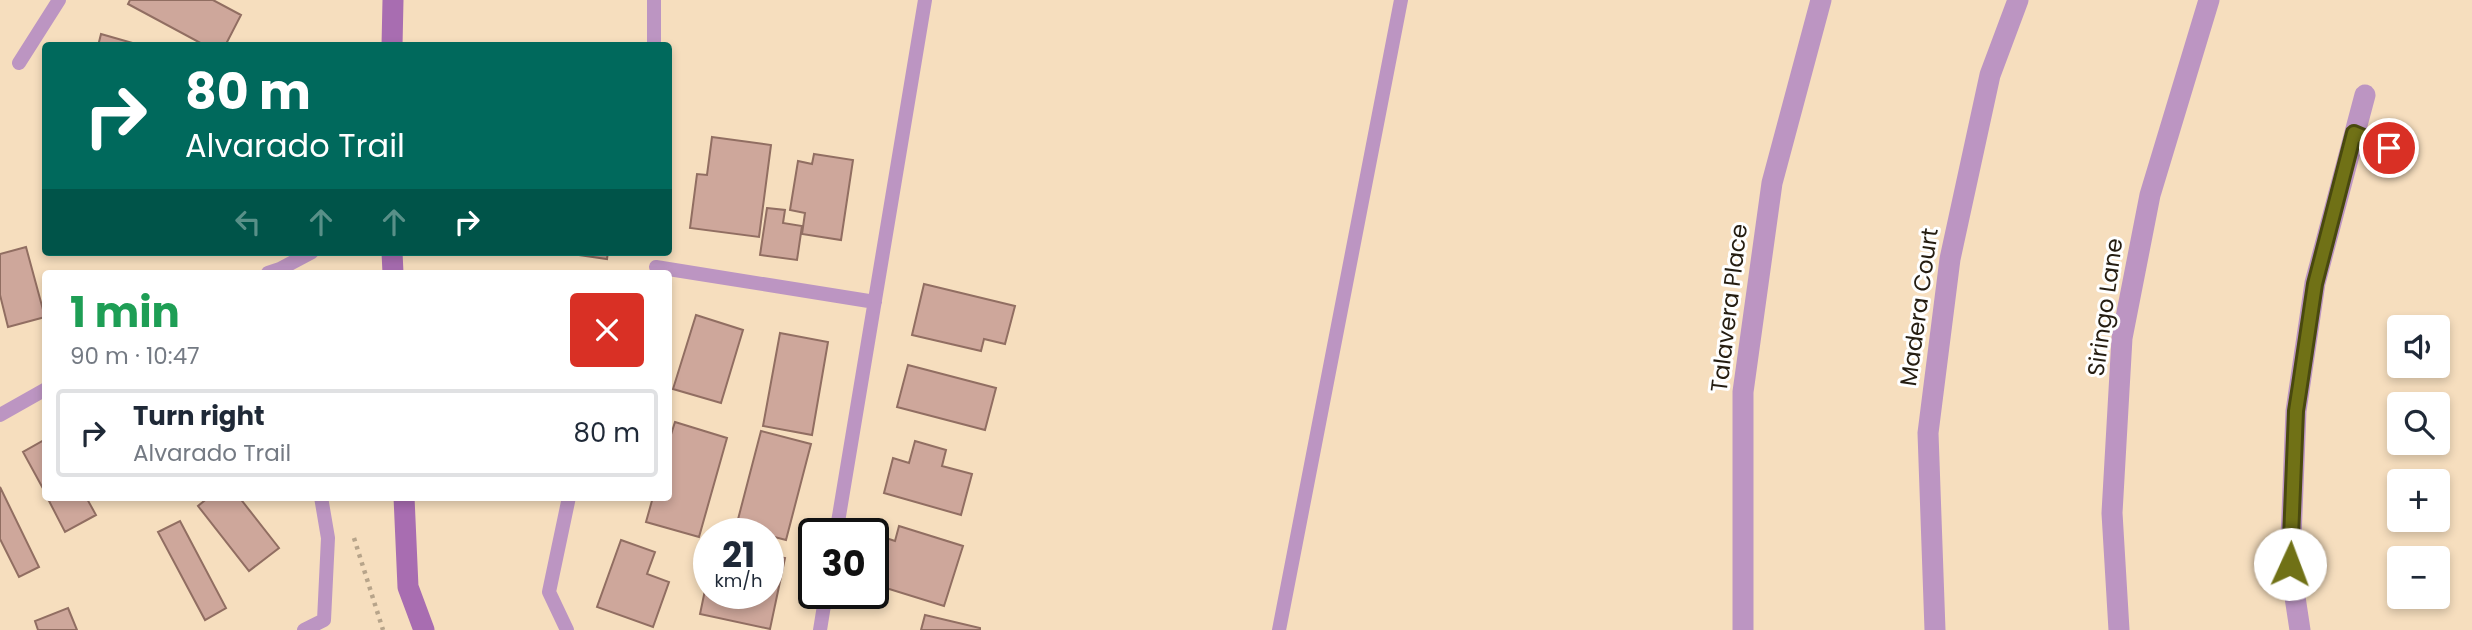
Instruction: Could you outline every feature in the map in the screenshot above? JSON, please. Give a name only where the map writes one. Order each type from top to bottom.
[{"type":"main road","points":[[392,42],[393,0]]},
{"type":"main road","points":[[404,501],[408,587],[425,630]]},
{"type":"street","name":"Talavera Place","points":[[1743,630],[1743,392],[1772,183],[1821,0]]},
{"type":"street","name":"Madera Court","points":[[1935,630],[1928,433],[1950,259],[1990,75],[2018,0]]},
{"type":"street","name":"Siringo Lane","points":[[2119,630],[2112,513],[2122,338],[2150,195],[2209,0]]},
{"type":"street","points":[[2300,630],[2290,564],[2296,411],[2315,284],[2365,95]]},
{"type":"lane","points":[[19,63],[59,0]]},
{"type":"lane","points":[[654,0],[654,42]]},
{"type":"lane","points":[[839,518],[925,0]]},
{"type":"lane","points":[[1279,630],[1401,0]]},
{"type":"lane","points":[[2354,133],[2407,155]]},
{"type":"lane","points":[[280,270],[305,256]]},
{"type":"lane","points":[[655,264],[875,302]]},
{"type":"lane","points":[[0,415],[42,391]]},
{"type":"lane","points":[[304,630],[326,625],[328,538],[322,501]]},
{"type":"lane","points":[[568,501],[549,592],[568,630]]},
{"type":"lane","points":[[820,630],[823,609]]},
{"type":"path","points":[[351,529],[383,630]]},
{"type":"building","points":[[130,0],[213,0],[241,15],[227,42],[199,42],[128,4]]},
{"type":"building","points":[[101,34],[129,42],[99,42]]},
{"type":"building","points":[[712,137],[771,145],[759,237],[690,228],[697,174],[707,175]]},
{"type":"building","points":[[814,154],[853,160],[841,240],[802,234],[805,213],[790,210],[798,161],[812,164]]},
{"type":"building","points":[[767,208],[785,210],[783,223],[802,226],[797,260],[760,255]]},
{"type":"building","points":[[26,247],[42,306],[42,318],[8,327],[0,295],[0,254]]},
{"type":"building","points":[[586,256],[607,256],[607,259]]},
{"type":"building","points":[[924,284],[1015,306],[1005,344],[984,339],[981,351],[912,335]]},
{"type":"building","points":[[696,315],[743,330],[721,403],[673,389]]},
{"type":"building","points":[[780,333],[828,342],[812,435],[763,426]]},
{"type":"building","points":[[908,365],[996,388],[985,430],[897,407]]},
{"type":"building","points":[[675,422],[727,438],[704,518],[693,518],[693,535],[646,522],[652,501],[672,501],[672,431]]},
{"type":"building","points":[[761,431],[811,444],[786,540],[784,518],[738,518]]},
{"type":"building","points":[[42,441],[42,487],[23,452]]},
{"type":"building","points":[[915,441],[946,450],[942,466],[972,474],[961,515],[884,493],[893,458],[909,463]]},
{"type":"building","points":[[0,487],[39,567],[19,577],[0,539]]},
{"type":"building","points":[[49,501],[88,501],[96,515],[65,532]]},
{"type":"building","points":[[204,501],[242,501],[279,548],[249,571],[198,506]]},
{"type":"building","points":[[180,521],[226,608],[205,620],[158,532]]},
{"type":"building","points":[[899,526],[963,546],[944,606],[889,589],[889,539],[895,541]]},
{"type":"building","points":[[621,540],[655,552],[647,574],[669,582],[653,627],[597,607]]},
{"type":"building","points":[[68,608],[77,630],[38,630],[35,621]]},
{"type":"building","points":[[701,609],[774,609],[770,629],[700,614]]},
{"type":"building","points":[[925,615],[980,628],[980,630],[921,630]]},
{"type":"route","points":[[2290,564],[2296,411],[2315,284],[2354,133],[2389,148]]}]
